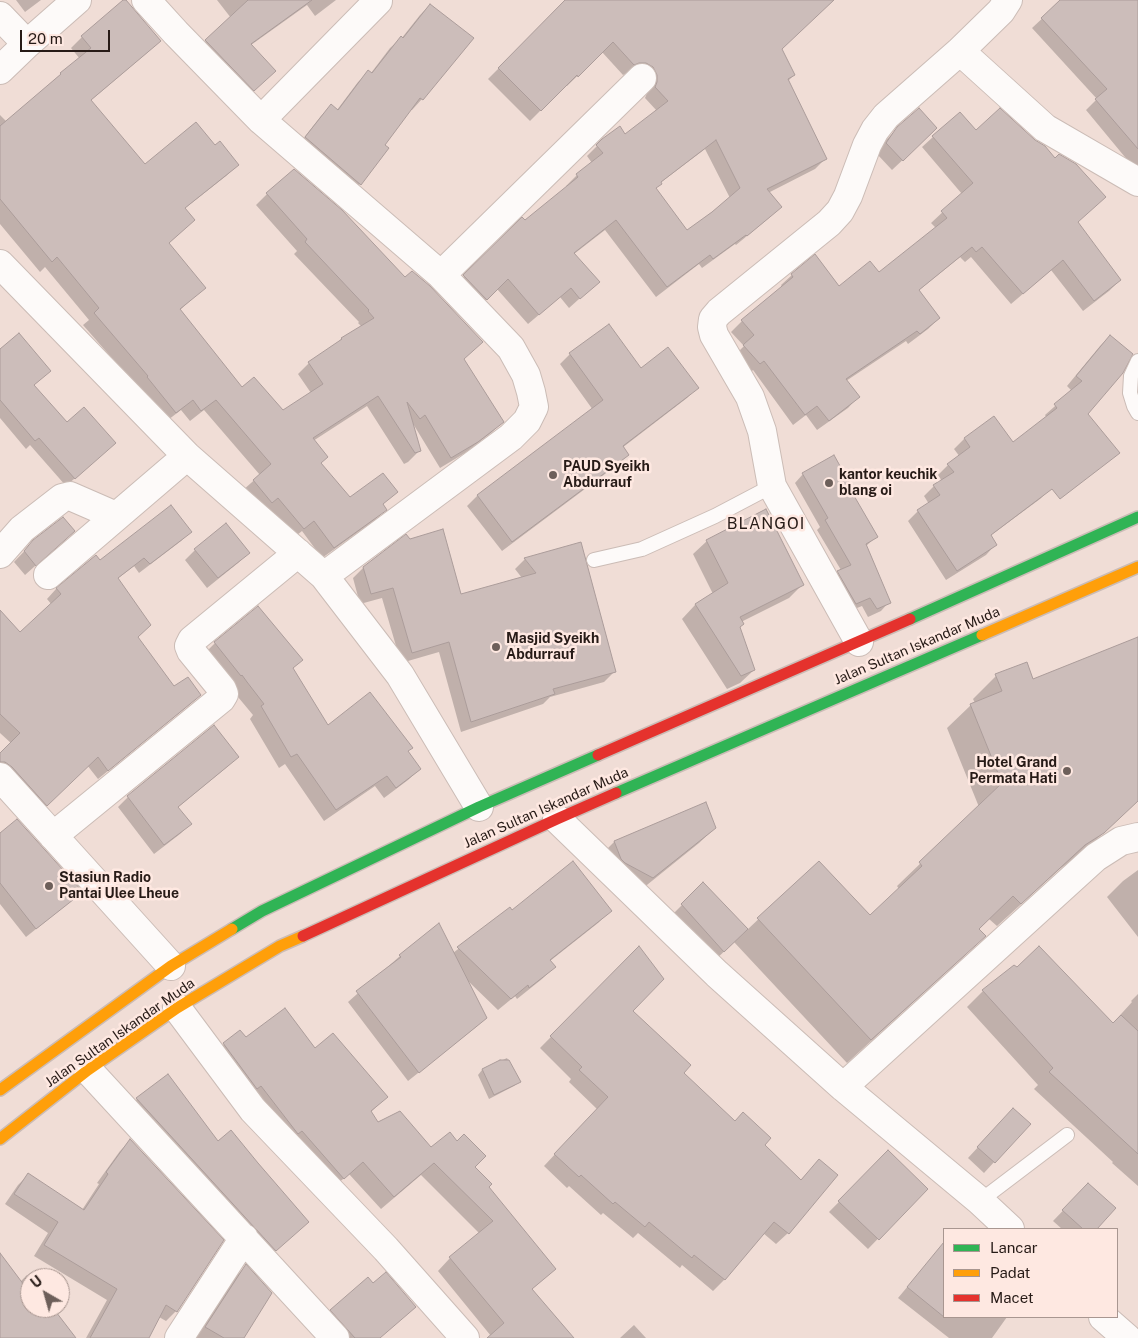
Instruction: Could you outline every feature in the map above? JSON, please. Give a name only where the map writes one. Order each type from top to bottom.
[{"type":"highway","name":"Jalan Sultan Iskandar Muda","points":[[0,1090],[171,966],[262,911],[479,807],[859,642],[1138,517]]},
{"type":"highway","name":"Jalan Sultan Iskandar Muda","points":[[0,1139],[88,1070],[177,1008],[280,946],[557,819],[1138,567]]},
{"type":"street","points":[[0,70],[77,0]]},
{"type":"street","points":[[146,0],[261,120],[441,275],[511,348],[526,375],[532,392],[534,407],[526,420],[511,437],[324,576]]},
{"type":"street","points":[[859,642],[772,486],[762,431],[750,397],[714,335],[713,319],[719,312],[829,224],[840,211],[848,196],[867,145],[875,130],[886,116],[960,51],[1001,11],[1008,0]]},
{"type":"street","points":[[261,120],[378,1]]},
{"type":"street","points":[[0,16],[27,44]]},
{"type":"street","points":[[960,51],[1045,128],[1138,182]]},
{"type":"street","points":[[441,275],[642,78]]},
{"type":"street","points":[[0,264],[187,456],[324,576],[400,675],[479,807]]},
{"type":"street","points":[[48,575],[187,456]]},
{"type":"street","points":[[0,554],[22,530],[62,498],[70,496],[116,516]]},
{"type":"street","points":[[53,836],[221,699],[224,694],[222,688],[191,651],[189,646],[192,640],[298,552]]},
{"type":"street","points":[[0,777],[171,966]]},
{"type":"street","points":[[557,819],[717,974],[844,1087],[980,1201],[1009,1228]]},
{"type":"street","points":[[844,1087],[1096,857],[1121,841],[1138,837]]},
{"type":"street","points":[[177,1008],[253,1110],[386,1249],[465,1338]]},
{"type":"street","points":[[88,1070],[335,1338]]},
{"type":"street","points":[[179,1338],[244,1238]]},
{"type":"lane","points":[[1138,361],[1131,376],[1130,393],[1138,412]]},
{"type":"lane","points":[[594,560],[642,549],[715,516],[772,486]]},
{"type":"lane","points":[[980,1201],[1067,1135]]},
{"type":"building","points":[[123,0],[126,0],[161,41],[91,100],[145,164],[196,122],[215,145],[220,141],[239,165],[185,208],[195,220],[169,243],[206,288],[180,309],[242,387],[254,377],[283,410],[323,384],[308,362],[341,338],[374,318],[369,310],[305,242],[307,239],[266,193],[294,169],[342,210],[405,277],[412,271],[430,286],[483,342],[464,359],[504,422],[478,442],[451,458],[425,415],[420,419],[407,402],[421,451],[415,453],[378,396],[313,438],[328,457],[321,463],[350,497],[383,473],[398,492],[383,504],[387,510],[334,548],[314,521],[304,529],[278,498],[272,503],[253,480],[271,464],[216,400],[201,411],[193,400],[176,413],[148,376],[94,313],[99,308],[57,257],[52,262],[0,199],[0,126],[91,48],[81,36]]},
{"type":"building","points":[[248,0],[312,0],[251,44],[276,71],[254,91],[205,40]]},
{"type":"building","points":[[565,0],[834,0],[782,49],[795,75],[788,79],[827,159],[767,189],[782,207],[747,236],[713,259],[710,255],[667,287],[616,220],[574,253],[600,282],[580,299],[571,288],[539,315],[508,279],[487,300],[463,275],[522,217],[525,220],[578,177],[576,174],[603,153],[596,145],[602,139],[620,126],[625,134],[668,101],[655,87],[657,75],[653,67],[646,63],[634,65],[613,42],[541,111],[498,68]],"holes":[[[716,140],[740,188],[687,230],[656,188],[662,184],[661,182]]]},
{"type":"building","points":[[1060,0],[1138,0],[1138,149],[1095,99],[1107,89],[1041,18]]},
{"type":"building","points":[[430,4],[474,38],[423,100],[420,98],[385,145],[389,148],[361,185],[305,137],[331,104],[338,110],[368,70],[372,73],[401,36],[403,38]]},
{"type":"building","points":[[919,108],[937,128],[903,161],[886,143],[897,127]]},
{"type":"building","points":[[1000,108],[1035,140],[1045,146],[1055,158],[1059,154],[1076,164],[1106,197],[1078,222],[1121,280],[1094,301],[1063,260],[1023,294],[982,247],[976,252],[972,247],[919,290],[940,318],[920,334],[917,331],[846,379],[860,397],[829,421],[817,406],[805,415],[764,361],[760,364],[743,345],[754,335],[741,320],[793,277],[791,274],[815,254],[839,286],[870,261],[879,272],[947,218],[941,211],[973,183],[932,136],[960,112],[976,130]]},
{"type":"building","points":[[609,324],[641,368],[668,347],[699,388],[623,446],[629,455],[512,542],[477,495],[603,400],[569,353]]},
{"type":"building","points":[[19,333],[51,371],[34,385],[67,422],[84,407],[116,443],[75,479],[39,438],[35,441],[0,400],[0,349]]},
{"type":"building","points":[[1110,335],[1133,354],[1123,373],[1088,414],[1120,453],[1060,499],[1052,489],[991,535],[997,545],[957,571],[917,510],[940,495],[933,485],[954,472],[947,464],[970,447],[964,438],[994,416],[1013,442],[1057,408],[1054,404],[1082,381],[1076,376]]},
{"type":"building","points":[[834,455],[855,493],[853,494],[878,537],[866,544],[891,603],[877,609],[870,598],[856,604],[837,571],[851,565],[825,520],[828,518],[802,473]]},
{"type":"building","points":[[171,505],[192,532],[150,564],[144,558],[118,578],[151,625],[138,637],[174,686],[188,677],[201,695],[108,771],[98,757],[47,806],[12,767],[5,762],[0,762],[0,753],[20,733],[0,714],[0,610],[20,632],[61,594],[56,588],[96,555],[100,560]]},
{"type":"building","points":[[766,509],[804,585],[740,617],[744,624],[740,627],[755,670],[741,676],[695,604],[728,583],[706,540]]},
{"type":"building","points":[[63,517],[75,531],[36,566],[24,551],[33,540]]},
{"type":"building","points":[[226,523],[250,553],[218,578],[194,549]]},
{"type":"building","points":[[443,529],[461,594],[536,573],[524,558],[581,542],[616,672],[553,689],[555,694],[471,722],[449,642],[412,653],[393,588],[371,594],[363,567],[406,534],[410,539]]},
{"type":"building","points":[[258,606],[303,660],[293,668],[328,725],[370,692],[413,748],[408,751],[421,769],[396,788],[387,776],[336,810],[297,754],[291,757],[261,706],[264,704],[214,642]]},
{"type":"building","name":"Hotel Grand Permata Hati","points":[[1138,637],[1138,801],[1104,833],[1085,845],[1021,904],[1013,896],[979,929],[986,936],[871,1040],[757,918],[819,861],[870,915],[922,866],[919,862],[1002,783],[970,704],[1002,691],[995,674],[1027,662],[1033,679]]},
{"type":"building","points":[[214,725],[239,757],[178,807],[192,824],[164,845],[127,796]]},
{"type":"building","points":[[706,802],[716,828],[653,878],[621,859],[614,841]]},
{"type":"building","name":"Stasiun Radio Pantai Ulee Lheue","points":[[17,819],[83,892],[36,929],[0,883],[0,833]]},
{"type":"building","points":[[573,861],[612,911],[550,960],[556,967],[529,988],[528,985],[511,999],[457,947],[510,907],[512,910]]},
{"type":"building","points":[[703,882],[748,929],[724,952],[681,904]]},
{"type":"building","points":[[439,923],[487,1018],[419,1073],[356,991],[401,957],[399,955]]},
{"type":"building","points":[[639,946],[664,979],[633,1011],[691,1065],[684,1073],[735,1121],[743,1112],[771,1138],[765,1145],[801,1180],[819,1159],[838,1175],[789,1234],[774,1222],[725,1280],[694,1255],[692,1258],[649,1222],[645,1227],[615,1202],[613,1204],[554,1154],[608,1097],[579,1070],[582,1067],[550,1036]]},
{"type":"building","points":[[1039,946],[1113,1023],[1121,1015],[1138,1031],[1138,1154],[1049,1072],[1053,1068],[982,990],[1014,965],[1017,967]]},
{"type":"building","points":[[285,1008],[315,1048],[333,1033],[388,1097],[371,1111],[378,1122],[400,1111],[431,1147],[450,1132],[457,1141],[464,1134],[486,1156],[475,1167],[492,1184],[489,1187],[556,1269],[532,1289],[574,1338],[487,1338],[504,1323],[449,1257],[493,1221],[434,1163],[394,1197],[363,1162],[344,1179],[302,1131],[298,1134],[261,1086],[257,1089],[223,1043],[240,1030],[246,1037]]},
{"type":"building","points":[[500,1060],[509,1060],[521,1082],[494,1095],[482,1069]]},
{"type":"building","points":[[168,1074],[218,1141],[231,1130],[309,1222],[276,1251],[136,1098]]},
{"type":"building","points":[[1013,1108],[1031,1124],[995,1163],[977,1147]]},
{"type":"building","points":[[130,1139],[224,1240],[177,1312],[166,1305],[149,1338],[90,1338],[117,1289],[44,1245],[58,1222],[14,1194],[28,1173],[84,1210],[108,1174],[106,1172]]},
{"type":"building","points":[[888,1150],[928,1189],[879,1240],[838,1201]]},
{"type":"building","points":[[1088,1183],[1116,1208],[1098,1228],[1082,1228],[1062,1210]]},
{"type":"building","points":[[943,1243],[943,1316],[907,1287]]},
{"type":"building","points":[[0,1253],[20,1280],[20,1318],[61,1318],[76,1338],[0,1338]]},
{"type":"building","points":[[246,1264],[272,1293],[244,1338],[224,1338],[205,1327]]},
{"type":"building","points":[[386,1272],[416,1307],[380,1338],[355,1338],[330,1310],[368,1277],[373,1283]]},
{"type":"traffic: fast","points":[[910,619],[1138,517]]},
{"type":"traffic: fast","points":[[616,793],[982,635]]},
{"type":"traffic: fast","points":[[232,929],[262,911],[479,807],[598,755]]},
{"type":"traffic: slow","points":[[982,635],[1138,567]]},
{"type":"traffic: slow","points":[[0,1090],[171,966],[232,929]]},
{"type":"traffic: slow","points":[[0,1139],[88,1070],[177,1008],[280,946],[303,936]]},
{"type":"traffic: jam","points":[[598,755],[910,619]]},
{"type":"traffic: jam","points":[[303,936],[616,793]]},
{"type":"place","name":"PAUD Syeikh Abdurrauf","points":[[553,475]]},
{"type":"place","name":"kantor keuchik blang oi","points":[[829,483]]},
{"type":"place","name":"Masjid Syeikh Abdurrauf","points":[[496,647]]},
{"type":"place","name":"Hotel Grand Permata Hati","points":[[1067,771]]},
{"type":"place","name":"Stasiun Radio Pantai Ulee Lheue","points":[[49,886]]},
{"type":"district","name":"BLANGOI","points":[[766,524]]}]
